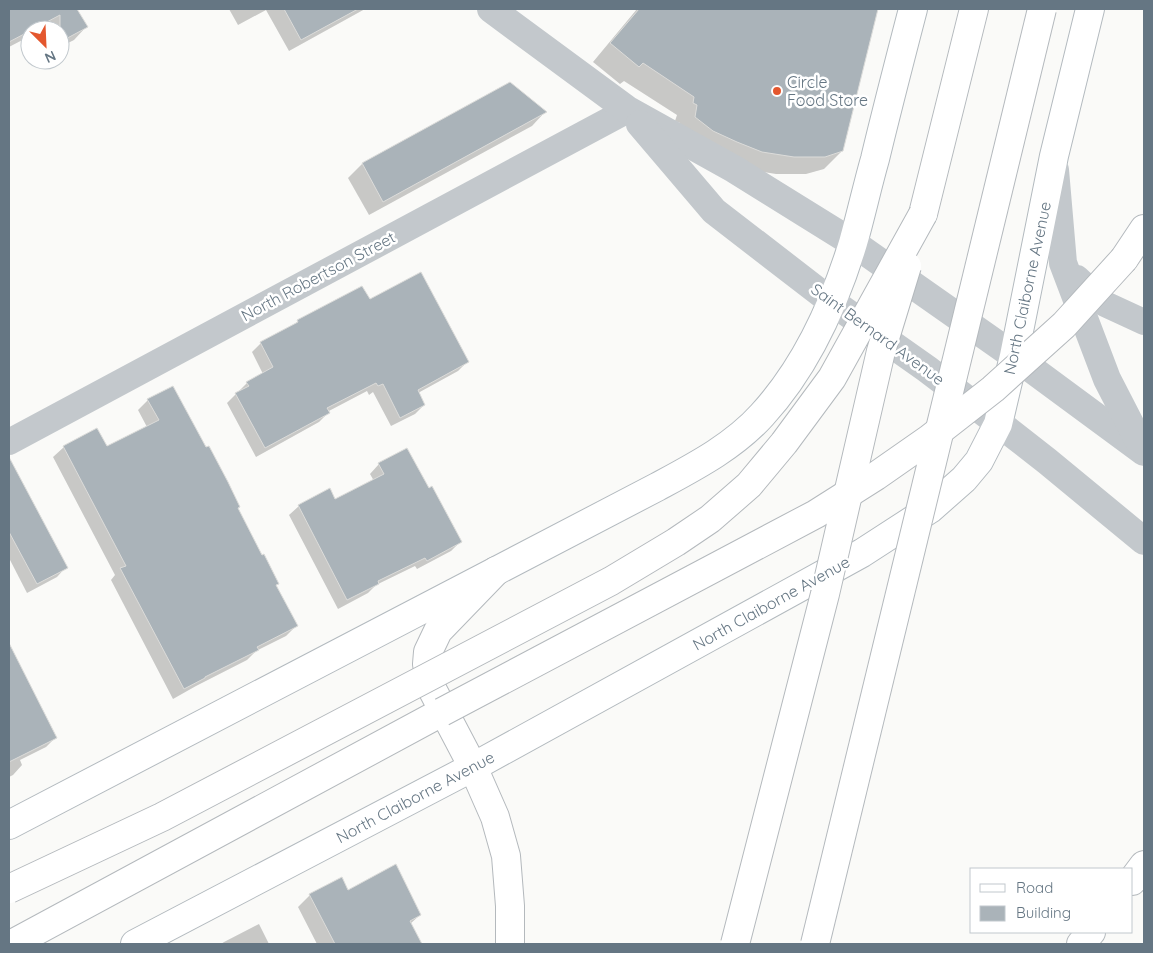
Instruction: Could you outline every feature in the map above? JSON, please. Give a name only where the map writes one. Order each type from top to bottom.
[{"type":"main road","points":[[9,825],[657,488],[708,459],[736,439],[762,416],[800,365],[832,302],[853,243],[913,9]]},
{"type":"main road","points":[[736,944],[825,594],[881,351],[923,214],[974,9]]},
{"type":"main road","points":[[815,944],[1042,9]]},
{"type":"main road","name":"North Claiborne Avenue","points":[[135,944],[473,767],[862,554],[930,509],[964,480],[979,461],[998,424],[1014,356],[1054,156],[1090,9]]},
{"type":"main road","points":[[9,889],[162,817],[611,582],[710,519],[749,485],[784,443],[832,378],[923,214]]},
{"type":"main road","points":[[12,944],[816,514],[876,476],[929,439],[993,389],[1064,325],[1124,259],[1144,229]]},
{"type":"main road","points":[[496,571],[438,631],[428,652],[427,664],[431,687],[473,767],[495,817],[506,856],[510,906],[510,944]]},
{"type":"main road","points":[[1133,880],[1144,865]]},
{"type":"main road","points":[[1081,944],[1090,933]]},
{"type":"street","name":"Saint Bernard Avenue","points":[[491,9],[628,110],[734,169],[853,243],[1014,356],[1144,452]]},
{"type":"street","name":"Saint Bernard Avenue","points":[[628,110],[714,211],[832,302],[998,424],[1144,541]]},
{"type":"street","name":"North Robertson Street","points":[[9,442],[628,110]]},
{"type":"street","points":[[1054,156],[1063,263],[1107,379],[1144,452]]},
{"type":"street","points":[[1063,263],[1104,304],[1144,322]]},
{"type":"building","points":[[9,9],[77,9],[88,27],[70,37],[70,20],[60,20],[60,15],[51,20],[20,20],[20,36],[9,42]]},
{"type":"building","points":[[284,9],[358,9],[301,40]]},
{"type":"building","name":"Circle Food Store","points":[[639,9],[878,9],[843,151],[825,157],[794,157],[762,152],[713,131],[695,117],[697,105],[693,103],[694,97],[643,63],[639,67],[610,43]]},
{"type":"building","points":[[510,82],[547,112],[383,202],[362,163]]},
{"type":"building","points":[[421,272],[469,362],[418,390],[425,405],[400,418],[383,384],[378,386],[376,383],[327,408],[330,413],[265,448],[235,393],[249,386],[246,382],[273,367],[260,342],[362,286],[370,299]]},
{"type":"building","points":[[173,386],[206,447],[209,446],[228,482],[240,507],[238,508],[262,555],[264,554],[279,584],[276,585],[298,626],[257,647],[259,650],[184,689],[120,568],[126,566],[63,446],[97,428],[107,446],[159,420],[147,399]]},
{"type":"building","points":[[407,448],[429,488],[432,486],[462,542],[427,561],[425,558],[378,581],[379,584],[347,600],[298,505],[330,488],[335,499],[384,474],[378,463]]},
{"type":"building","points":[[9,457],[68,568],[37,584],[9,532]]},
{"type":"building","points":[[9,643],[57,738],[9,762]]},
{"type":"building","points":[[396,864],[421,915],[410,921],[422,944],[335,944],[309,894],[342,877],[348,890]]},
{"type":"place","name":"Circle Food Store","points":[[777,91]]}]
